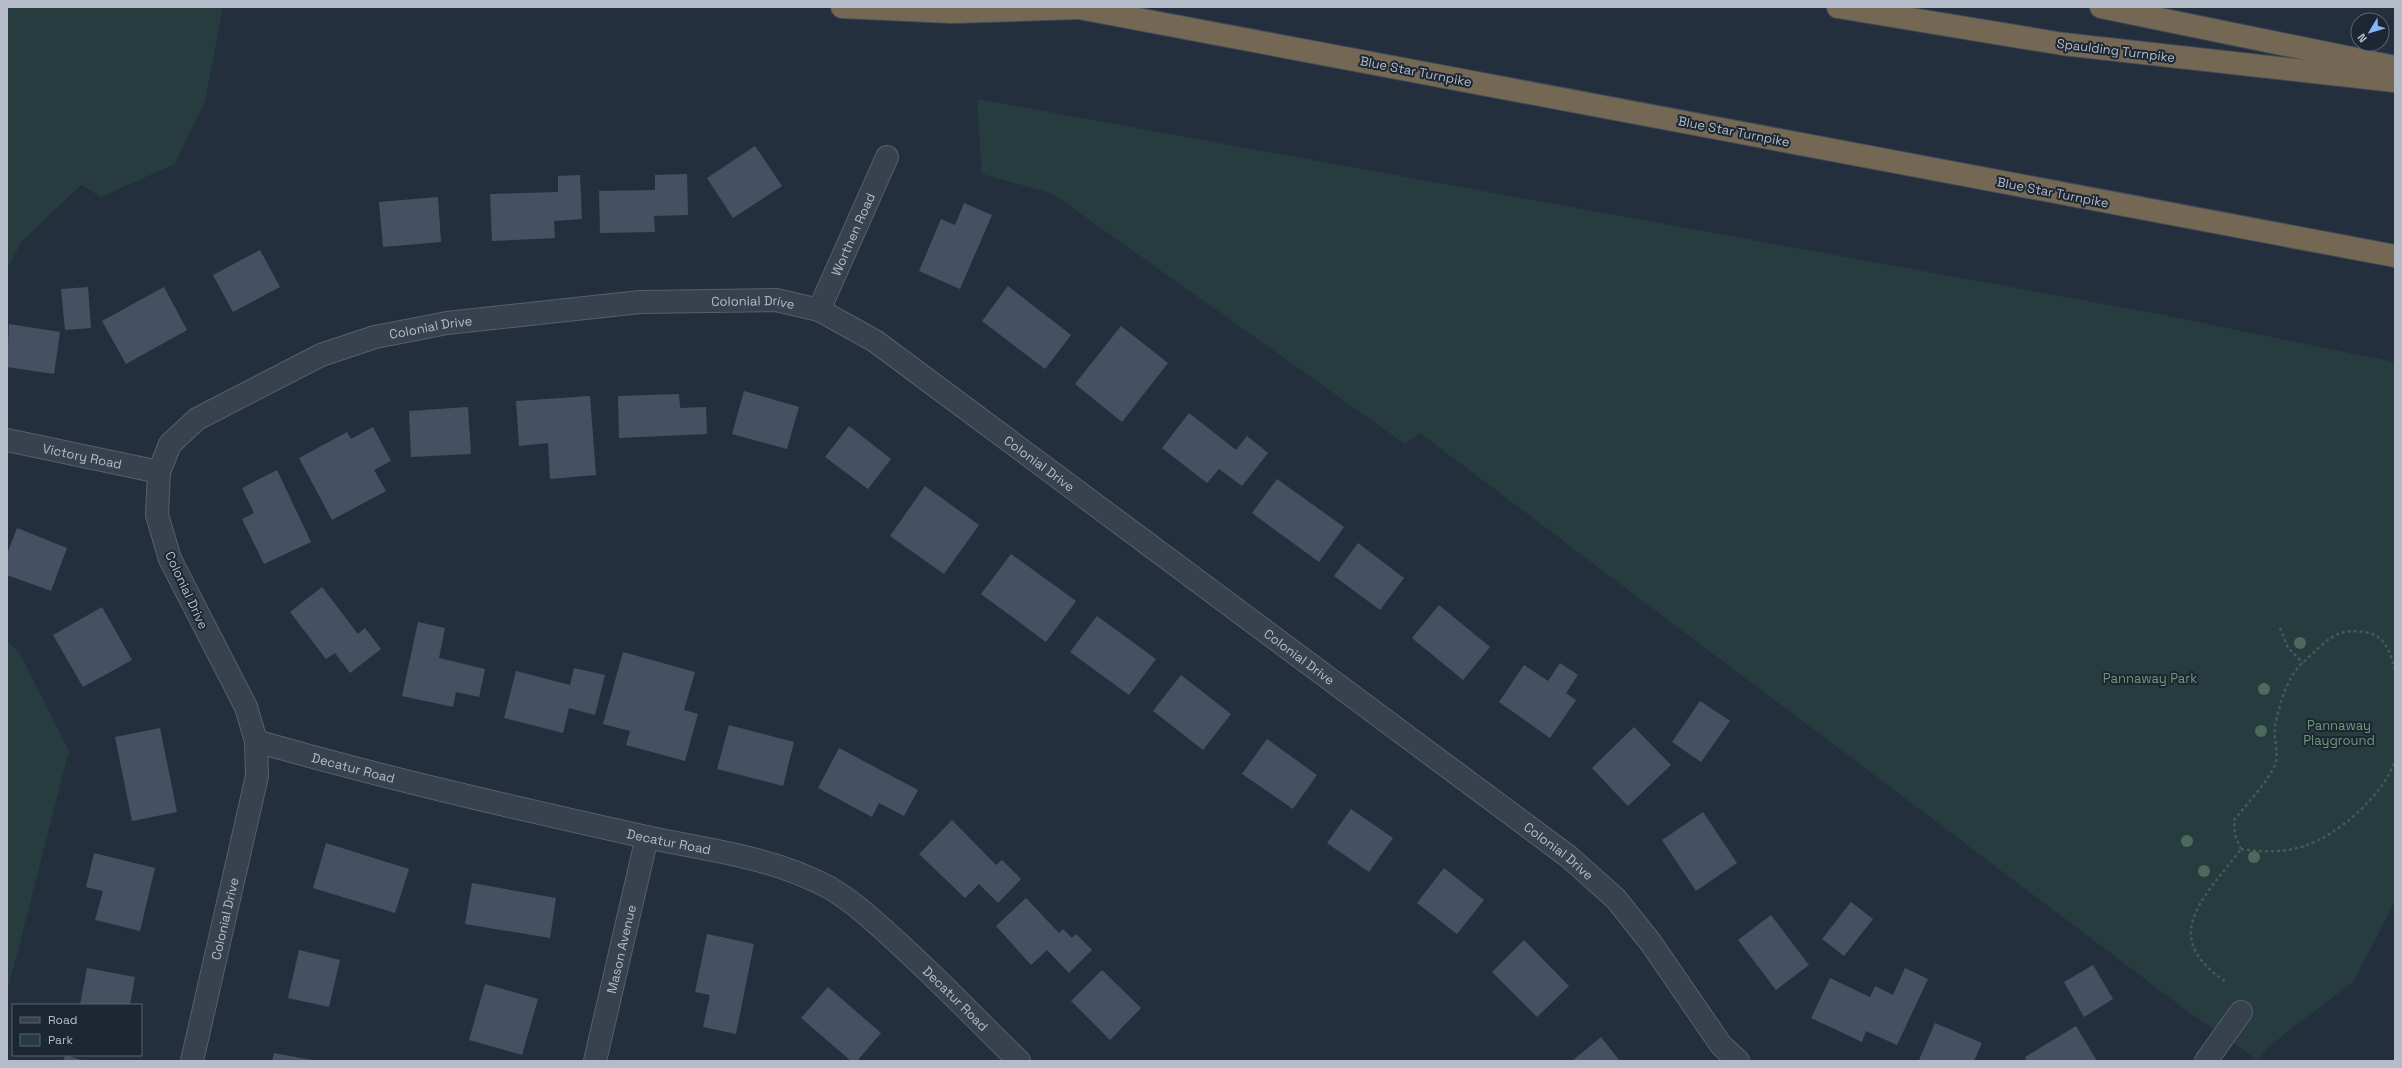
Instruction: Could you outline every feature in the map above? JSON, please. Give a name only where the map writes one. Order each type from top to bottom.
[{"type":"highway","points":[[842,7],[953,12],[1075,7]]},
{"type":"highway","name":"Blue Star Turnpike","points":[[1075,7],[2395,256]]},
{"type":"highway","name":"Spaulding Turnpike","points":[[1838,7],[2063,44],[2395,81]]},
{"type":"highway","points":[[2101,7],[2395,67]]},
{"type":"street","name":"Worthen Road","points":[[819,310],[887,157]]},
{"type":"street","name":"Colonial Drive","points":[[192,1061],[257,776],[256,741],[246,707],[228,669],[170,559],[157,515],[159,472],[170,444],[197,419],[321,355],[375,337],[447,323],[640,302],[776,300],[819,310],[881,345],[1569,858],[1616,899],[1651,944],[1721,1045],[1738,1061]]},
{"type":"street","name":"Victory Road","points":[[7,440],[159,472]]},
{"type":"street","name":"Decatur Road","points":[[256,741],[318,759],[647,837],[737,854],[786,869],[831,889],[877,924],[924,967],[1019,1061]]},
{"type":"street","name":"Mason Avenue","points":[[595,1061],[647,837]]},
{"type":"street","points":[[2206,1061],[2241,1012]]},
{"type":"path","points":[[2280,628],[2288,648],[2303,663]]},
{"type":"path","points":[[2241,849],[2235,835],[2234,820],[2274,769],[2277,754],[2275,729],[2282,700],[2294,672],[2326,640],[2339,633],[2353,630],[2372,634],[2382,639],[2390,653],[2395,671]]},
{"type":"path","points":[[2241,849],[2259,852],[2289,850],[2305,846],[2323,837],[2360,812],[2391,772],[2395,761]]},
{"type":"path","points":[[2224,981],[2201,963],[2194,952],[2190,928],[2205,897],[2241,849]]},
{"type":"green space","points":[[7,7],[223,7],[205,101],[175,164],[101,197],[81,185],[22,241],[7,268]]},
{"type":"green space","name":"Pannaway Park","points":[[977,99],[2153,313],[2395,362],[2395,901],[2354,981],[2268,1047],[2258,1060],[2190,1013],[1420,433],[1405,444],[1053,194],[982,174]]},
{"type":"green space","points":[[7,641],[19,652],[69,751],[7,993]]},
{"type":"building","points":[[755,146],[782,186],[733,218],[707,178]]},
{"type":"building","points":[[687,174],[688,215],[654,216],[655,232],[600,233],[599,191],[655,190],[655,175]]},
{"type":"building","points":[[580,175],[582,219],[554,221],[555,238],[492,241],[490,194],[558,192],[558,176]]},
{"type":"building","points":[[438,197],[441,242],[383,247],[379,202]]},
{"type":"building","points":[[964,203],[992,215],[960,289],[919,271],[941,219],[955,225]]},
{"type":"building","points":[[260,250],[280,287],[233,312],[213,275]]},
{"type":"building","points":[[1008,286],[1071,335],[1045,369],[982,321]]},
{"type":"building","points":[[88,287],[91,328],[65,330],[61,289]]},
{"type":"building","points":[[164,287],[187,330],[126,364],[102,321]]},
{"type":"building","points":[[9,324],[60,332],[54,374],[7,367]]},
{"type":"building","points":[[1121,326],[1168,363],[1122,422],[1075,384]]},
{"type":"building","points":[[744,391],[799,407],[787,449],[732,434]]},
{"type":"building","points":[[679,394],[680,408],[706,407],[707,434],[619,438],[618,396]]},
{"type":"building","points":[[590,396],[596,475],[550,479],[548,443],[519,446],[516,401]]},
{"type":"building","points":[[468,407],[471,454],[411,457],[409,411]]},
{"type":"building","points":[[1189,413],[1236,450],[1247,436],[1268,453],[1242,486],[1219,469],[1207,483],[1162,448]]},
{"type":"building","points":[[849,426],[891,459],[868,489],[825,457]]},
{"type":"building","points":[[373,427],[391,461],[374,470],[386,491],[332,520],[299,458],[347,432],[351,439]]},
{"type":"building","points":[[277,470],[311,542],[264,564],[242,519],[254,513],[242,488]]},
{"type":"building","points":[[1277,479],[1344,527],[1319,562],[1252,513]]},
{"type":"building","points":[[925,486],[979,525],[944,574],[890,536]]},
{"type":"building","points":[[17,528],[67,548],[51,591],[7,575],[7,554]]},
{"type":"building","points":[[1358,543],[1404,578],[1380,610],[1334,576]]},
{"type":"building","points":[[1011,554],[1076,601],[1046,642],[981,594]]},
{"type":"building","points":[[322,587],[358,634],[365,628],[381,649],[350,673],[335,653],[326,659],[290,612]]},
{"type":"building","points":[[1439,605],[1490,647],[1463,680],[1412,638]]},
{"type":"building","points":[[102,607],[132,660],[83,687],[53,635]]},
{"type":"building","points":[[1097,616],[1156,659],[1129,695],[1070,652]]},
{"type":"building","points":[[418,622],[445,628],[439,658],[485,669],[479,697],[456,692],[453,707],[402,696]]},
{"type":"building","points":[[623,652],[695,672],[684,710],[698,714],[685,761],[626,745],[630,731],[603,724]]},
{"type":"building","points":[[1560,663],[1578,675],[1566,693],[1576,700],[1550,738],[1499,702],[1524,665],[1548,681]]},
{"type":"building","points":[[574,668],[605,675],[595,715],[569,708],[563,733],[504,718],[516,671],[570,685]]},
{"type":"building","points":[[1181,675],[1231,714],[1203,750],[1153,711]]},
{"type":"building","points":[[1700,701],[1730,721],[1701,762],[1672,742]]},
{"type":"building","points":[[729,725],[794,742],[783,786],[717,769]]},
{"type":"building","points":[[1634,727],[1671,765],[1628,806],[1592,768]]},
{"type":"building","points":[[160,728],[177,812],[132,821],[115,737]]},
{"type":"building","points":[[1267,739],[1317,775],[1293,809],[1242,774]]},
{"type":"building","points":[[839,748],[918,790],[904,816],[879,803],[872,817],[818,788]]},
{"type":"building","points":[[1351,809],[1393,838],[1369,872],[1327,843]]},
{"type":"building","points":[[1703,812],[1737,863],[1696,891],[1662,840]]},
{"type":"building","points":[[952,820],[996,865],[1002,860],[1021,879],[998,903],[979,884],[965,898],[919,854]]},
{"type":"building","points":[[326,843],[409,869],[395,913],[313,888]]},
{"type":"building","points":[[94,853],[155,868],[140,931],[95,920],[103,891],[86,887]]},
{"type":"building","points":[[1444,868],[1484,900],[1457,934],[1417,903]]},
{"type":"building","points":[[472,883],[556,898],[550,938],[465,924]]},
{"type":"building","points":[[1026,898],[1059,933],[1063,929],[1072,938],[1076,934],[1092,950],[1069,973],[1047,950],[1031,965],[996,926]]},
{"type":"building","points":[[1851,902],[1873,919],[1844,956],[1822,939]]},
{"type":"building","points":[[1771,915],[1809,965],[1776,990],[1738,940]]},
{"type":"building","points":[[707,934],[754,944],[736,1034],[703,1027],[710,995],[695,992]]},
{"type":"building","points":[[1524,940],[1569,986],[1537,1017],[1492,972]]},
{"type":"building","points":[[299,950],[340,960],[329,1007],[288,998]]},
{"type":"building","points":[[2093,965],[2113,999],[2084,1017],[2064,982]]},
{"type":"building","points":[[87,968],[135,977],[130,1004],[80,1004]]},
{"type":"building","points":[[1905,968],[1928,979],[1897,1045],[1866,1031],[1862,1042],[1811,1018],[1830,978],[1870,997],[1875,986],[1893,995]]},
{"type":"building","points":[[1102,970],[1141,1008],[1110,1040],[1071,1001]]},
{"type":"building","points":[[485,984],[538,999],[522,1055],[469,1040]]},
{"type":"building","points":[[828,987],[881,1033],[857,1061],[851,1061],[801,1018]]},
{"type":"building","points":[[1935,1023],[1982,1043],[1974,1061],[1919,1060]]},
{"type":"building","points":[[2076,1026],[2097,1061],[2027,1061],[2025,1057]]},
{"type":"building","points":[[1601,1037],[1620,1061],[1572,1061]]},
{"type":"building","points":[[274,1053],[312,1060],[312,1061],[272,1061]]},
{"type":"building","points":[[65,1056],[68,1056],[85,1061],[63,1061]]},
{"type":"park label","name":"Pannaway Playground","points":[[2339,732]]}]
